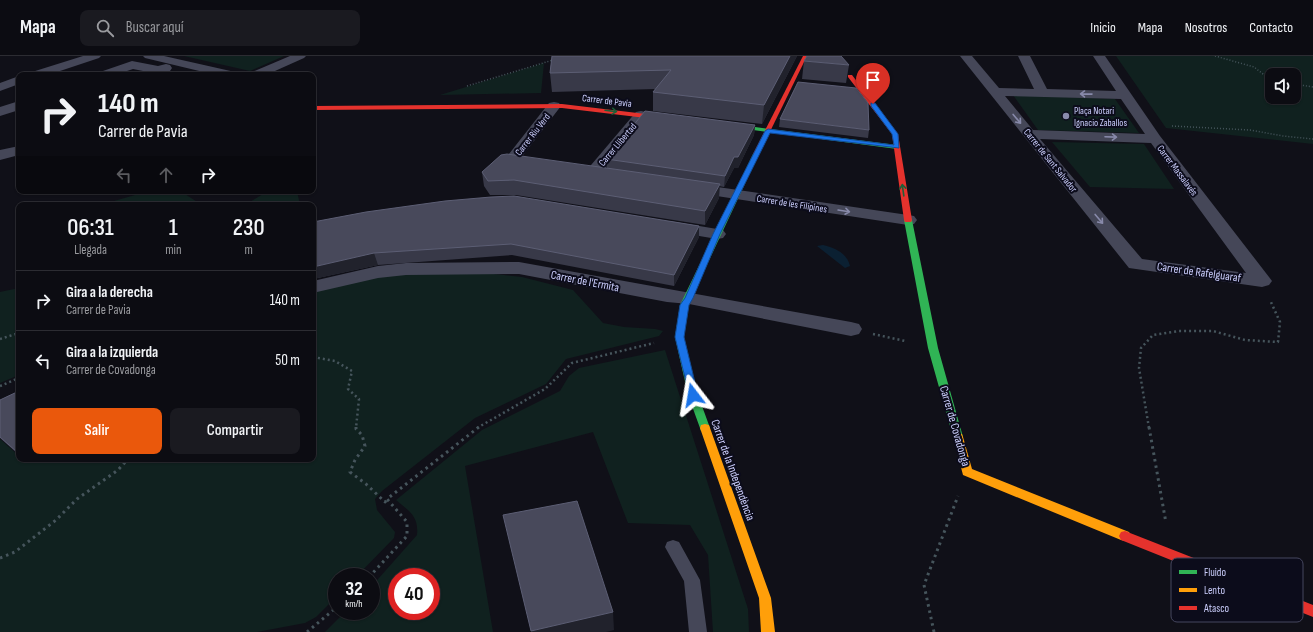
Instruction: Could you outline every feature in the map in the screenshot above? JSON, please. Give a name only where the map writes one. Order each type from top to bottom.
[{"type":"street","points":[[45,72],[95,56]]},
{"type":"street","points":[[263,72],[300,56]]},
{"type":"street","name":"Carrer de la Independència","points":[[768,632],[765,598],[693,395],[679,337],[684,305],[689,298],[717,234],[791,83],[802,56]]},
{"type":"street","name":"Carrer de Sant Salvador","points":[[966,56],[1136,264]]},
{"type":"street","points":[[1024,56],[1042,93]]},
{"type":"street","name":"Carrer Massalavés","points":[[1099,56],[1155,139],[1262,281]]},
{"type":"street","points":[[157,57],[218,72]]},
{"type":"street","points":[[112,72],[132,65],[158,70],[180,63]]},
{"type":"street","name":"Carrer de Covadonga","points":[[846,72],[895,134],[908,220],[933,348],[967,472],[1175,557]]},
{"type":"street","points":[[0,87],[16,81]]},
{"type":"street","points":[[791,83],[806,84]]},
{"type":"street","points":[[845,88],[861,90]]},
{"type":"street","points":[[995,92],[1125,95]]},
{"type":"street","points":[[0,112],[16,106]]},
{"type":"street","name":"Carrer de Pavia","points":[[316,108],[554,106],[679,120]]},
{"type":"street","name":"Carrer Riu Verd","points":[[548,167],[510,162],[554,106]]},
{"type":"street","name":"Carrer Llibertad","points":[[592,174],[641,115]]},
{"type":"street","points":[[748,128],[897,147]]},
{"type":"street","points":[[1030,134],[1155,139]]},
{"type":"street","points":[[0,156],[16,151]]},
{"type":"street","name":"Carrer de les Filipines","points":[[676,186],[908,220]]},
{"type":"street","points":[[655,223],[717,234]]},
{"type":"street","name":"Carrer de Rafelguaraf","points":[[1136,264],[1262,281]]},
{"type":"street","name":"Carrer de l'Ermita","points":[[317,286],[378,272],[406,269],[519,268],[852,329]]},
{"type":"street","name":"Carrer de Covadonga","points":[[1303,607],[1313,611]]},
{"type":"lane","points":[[674,547],[692,580],[698,632]]},
{"type":"path","points":[[1215,56],[1254,67],[1265,76]]},
{"type":"path","points":[[462,88],[553,60]]},
{"type":"path","points":[[1301,85],[1313,87]]},
{"type":"path","points":[[1146,124],[1250,130],[1283,136],[1313,138]]},
{"type":"path","points":[[1175,557],[1156,473],[1145,412],[1139,368],[1141,348],[1153,335],[1179,331],[1213,331],[1245,340],[1278,342],[1280,322],[1262,281]]},
{"type":"path","points":[[852,329],[933,348]]},
{"type":"path","points":[[0,339],[16,334]]},
{"type":"path","points":[[316,358],[335,361],[352,371],[348,389],[359,399],[356,410],[356,429],[362,435],[365,446],[355,460],[350,472],[366,484],[385,502],[477,428],[545,389],[572,363],[679,337]]},
{"type":"path","points":[[0,386],[16,379]]},
{"type":"path","points":[[0,558],[16,552],[56,520],[77,499],[118,470],[125,462]]},
{"type":"path","points":[[934,632],[924,586],[967,472]]},
{"type":"path","points":[[377,568],[407,536],[407,522],[387,499]]},
{"type":"path","points":[[307,632],[328,614]]},
{"type":"shaded area","points":[[184,56],[284,56],[250,71]]},
{"type":"shaded area","points":[[1116,56],[1313,56],[1313,144],[1166,128]]},
{"type":"shaded area","points":[[544,63],[541,93],[440,95]]},
{"type":"shaded area","points":[[1013,95],[1115,99],[1139,133],[1038,130]]},
{"type":"shaded area","points":[[1052,142],[1144,144],[1174,189],[1090,187]]},
{"type":"shaded area","points":[[138,194],[185,194],[197,202],[110,202]]},
{"type":"shaded area","points":[[263,194],[298,194],[299,202],[250,202]]},
{"type":"shaded area","points":[[468,271],[522,277],[573,290],[603,323],[663,331],[659,336],[566,359],[546,384],[475,418],[382,491],[375,499],[377,510],[395,532],[394,538],[365,568],[328,568],[328,605],[316,617],[305,623],[257,632],[0,632],[0,439],[16,453],[16,462],[316,462],[316,290],[379,275]]},
{"type":"shaded area","points":[[16,289],[16,376],[0,383],[0,292]]},
{"type":"shaded area","points":[[665,350],[748,609],[749,632],[713,632],[708,555],[690,525],[628,523],[593,432],[465,466],[493,632],[325,632],[337,620],[380,620],[380,577],[417,535],[415,518],[396,500],[482,430],[560,391],[569,376],[579,368]]},
{"type":"water","points":[[823,245],[843,254],[850,266],[845,268],[817,246]]},
{"type":"building","points":[[552,56],[790,56],[764,105],[653,92],[671,70],[550,73]]},
{"type":"building","points":[[807,56],[841,56],[849,65],[804,61]]},
{"type":"building","points":[[798,82],[856,88],[868,103],[869,130],[780,119]]},
{"type":"building","points":[[645,111],[755,125],[738,157],[734,157],[725,176],[606,159]]},
{"type":"building","points":[[507,154],[720,184],[705,211],[514,180],[488,181],[482,172],[501,155]]},
{"type":"building","points":[[514,196],[699,226],[674,275],[511,244],[374,253],[316,266],[316,221],[366,212],[445,201]]},
{"type":"building","points":[[16,392],[16,451],[0,437],[0,400]]},
{"type":"building","points":[[577,501],[613,612],[531,631],[503,515]]},
{"type":"traffic: fast","points":[[755,129],[897,147]]},
{"type":"traffic: fast","points":[[705,428],[693,395],[679,337],[684,305],[756,154]]},
{"type":"traffic: fast","points":[[908,220],[933,348],[958,437]]},
{"type":"traffic: slow","points":[[705,428],[765,598],[768,632]]},
{"type":"traffic: slow","points":[[958,437],[967,472],[1125,536]]},
{"type":"traffic: jam","points":[[756,154],[805,56]]},
{"type":"traffic: jam","points":[[850,76],[895,134],[908,220]]},
{"type":"traffic: jam","points":[[316,108],[562,106],[671,119]]},
{"type":"traffic: jam","points":[[1125,536],[1180,558]]},
{"type":"traffic: jam","points":[[1303,607],[1313,611]]},
{"type":"place","name":"Plaça Notari Ignacio Zaballos","points":[[1066,116]]},
{"type":"route","points":[[693,395],[679,337],[684,305],[689,298],[717,234],[768,131],[897,147],[895,134],[873,104]]}]
